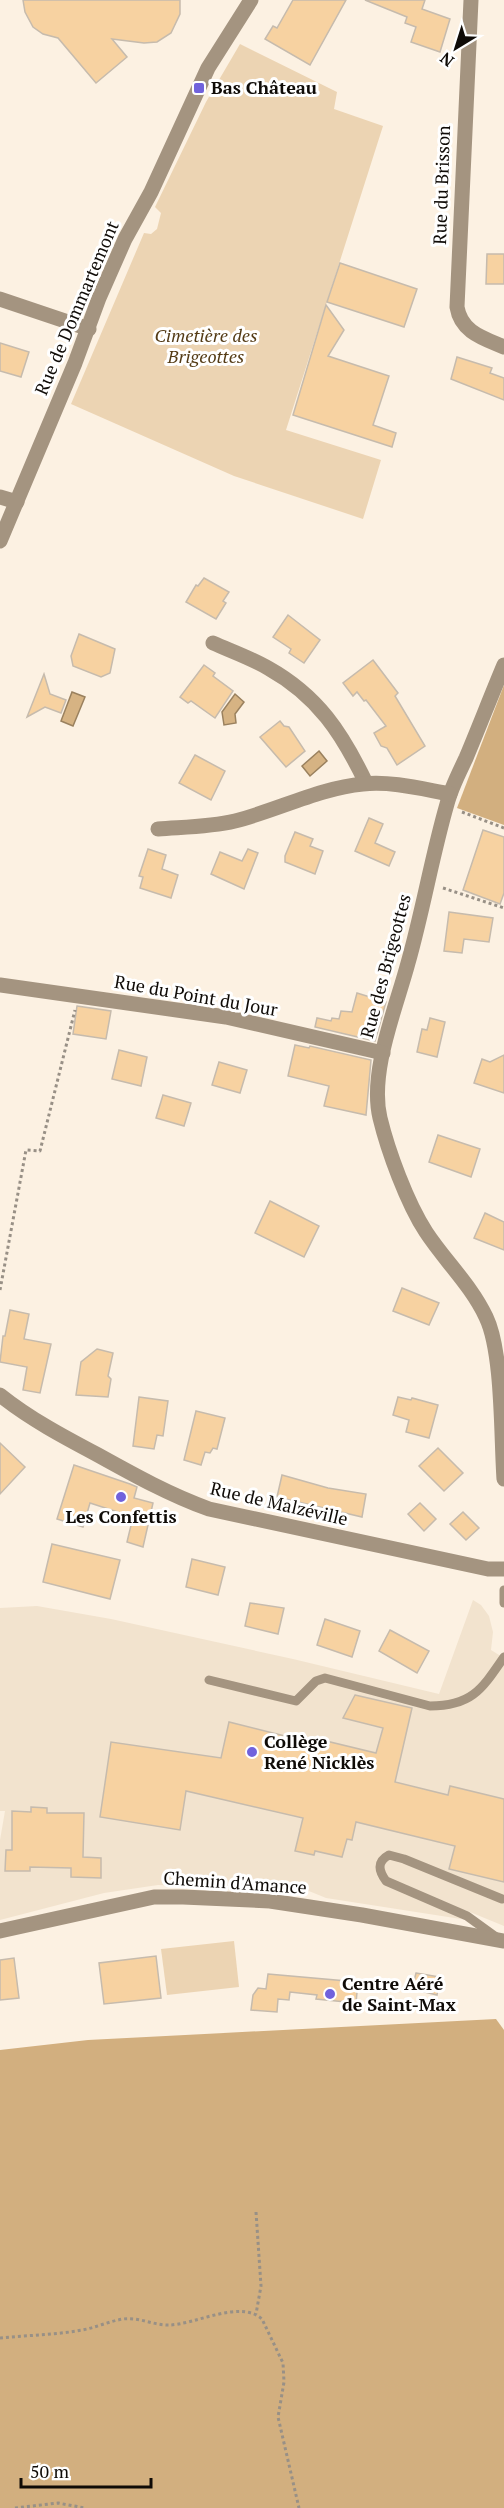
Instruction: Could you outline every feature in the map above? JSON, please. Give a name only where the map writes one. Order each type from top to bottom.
[{"type":"street","name":"Rue de Dommartemont","points":[[0,541],[125,239],[151,192],[208,68],[251,0]]},
{"type":"street","name":"Rue du Brisson","points":[[471,0],[457,307],[466,327],[479,337],[504,346]]},
{"type":"street","points":[[0,298],[88,329]]},
{"type":"street","points":[[0,497],[17,502]]},
{"type":"street","points":[[213,643],[267,667],[314,701],[348,748],[366,783]]},
{"type":"street","name":"Rue des Brigeottes","points":[[504,665],[448,800],[409,961],[383,1053],[377,1089],[378,1105],[392,1155],[425,1231],[456,1270],[486,1316],[494,1341],[504,1479]]},
{"type":"street","points":[[158,829],[210,826],[344,787],[366,783],[404,786],[448,800]]},
{"type":"street","name":"Rue du Point du Jour","points":[[0,985],[226,1017],[383,1053]]},
{"type":"street","name":"Rue de Malzéville","points":[[0,1395],[19,1411],[71,1441],[169,1492],[209,1509],[488,1569],[504,1569]]},
{"type":"street","name":"Chemin d'Amance","points":[[0,1931],[154,1897],[183,1897],[270,1901],[503,1941]]},
{"type":"lane","points":[[504,1590],[504,1603]]},
{"type":"lane","points":[[209,1680],[296,1701],[316,1682],[325,1678],[430,1706],[446,1706],[463,1702],[477,1693],[504,1656]]},
{"type":"lane","points":[[502,1899],[404,1859],[389,1855],[380,1864],[380,1872],[386,1881],[466,1916],[503,1941]]},
{"type":"path","points":[[448,800],[504,828]]},
{"type":"path","points":[[427,883],[504,908]]},
{"type":"path","points":[[0,1290],[26,1150],[40,1151],[77,996]]},
{"type":"path","points":[[256,2212],[261,2286],[256,2314]]},
{"type":"path","points":[[0,2338],[87,2329],[123,2319],[168,2325],[218,2314],[239,2312],[256,2314],[262,2319],[283,2363],[284,2382],[278,2417],[299,2508]]},
{"type":"path","points":[[15,2508],[58,2503],[85,2508]]},
{"type":"shaded area","points":[[504,685],[504,825],[457,808]]},
{"type":"shaded area","points":[[72,692],[85,697],[73,726],[61,721]]},
{"type":"shaded area","points":[[235,694],[244,702],[235,714],[236,723],[224,725],[222,712]]},
{"type":"shaded area","points":[[319,751],[327,761],[310,776],[302,766]]},
{"type":"shaded area","name":"Collège René Nicklès","points":[[473,1600],[481,1605],[489,1616],[493,1632],[491,1650],[504,1658],[504,1926],[465,1910],[461,1919],[326,1898],[282,1880],[278,1890],[158,1885],[104,1893],[0,1920],[0,1840],[5,1811],[0,1811],[0,1608],[37,1606],[111,1619],[439,1694]]},
{"type":"shaded area","points":[[496,2019],[504,2030],[504,2508],[0,2508],[0,2050],[88,2040]]},
{"type":"green space","name":"Cimetière des Brigeottes","points":[[240,44],[337,92],[334,109],[383,126],[286,430],[381,460],[363,519],[234,476],[71,404],[144,233],[151,234],[157,229],[161,213],[155,207],[206,102]]},
{"type":"green space","points":[[234,1941],[239,1987],[167,1995],[161,1949]]},
{"type":"building","points":[[23,0],[180,0],[180,14],[171,33],[157,42],[144,43],[112,39],[127,57],[96,83],[58,38],[43,34],[33,27],[25,12]]},
{"type":"building","points":[[293,0],[346,0],[310,65],[265,39],[273,26],[277,28]]},
{"type":"building","points":[[365,0],[425,0],[422,9],[450,19],[440,52],[411,42],[416,27],[405,23],[407,17]]},
{"type":"building","points":[[487,254],[504,254],[504,284],[486,284]]},
{"type":"building","points":[[340,263],[417,289],[404,327],[327,302]]},
{"type":"building","points":[[326,305],[344,330],[328,356],[389,376],[373,425],[396,433],[392,447],[293,415]]},
{"type":"building","points":[[0,343],[29,352],[21,377],[0,371]]},
{"type":"building","points":[[457,357],[492,368],[490,373],[504,378],[504,400],[451,379]]},
{"type":"building","points":[[204,578],[229,592],[223,601],[226,603],[216,619],[186,602],[196,585],[198,586]]},
{"type":"building","points":[[288,615],[320,640],[304,663],[289,653],[291,649],[273,637]]},
{"type":"building","points":[[79,634],[115,649],[110,673],[101,677],[73,666],[71,656]]},
{"type":"building","points":[[373,660],[398,693],[395,696],[425,746],[397,765],[387,748],[381,746],[374,733],[386,726],[366,700],[364,701],[357,692],[353,696],[343,683]]},
{"type":"building","points":[[204,665],[215,673],[213,676],[233,691],[215,718],[191,701],[188,703],[180,697]]},
{"type":"building","points":[[44,674],[50,694],[66,700],[61,713],[45,707],[27,717]]},
{"type":"building","points":[[280,721],[284,726],[289,727],[305,751],[286,767],[260,737]]},
{"type":"building","points":[[195,755],[225,771],[211,800],[179,783]]},
{"type":"building","points":[[369,818],[383,824],[375,843],[395,852],[389,866],[355,851]]},
{"type":"building","points":[[483,830],[504,837],[504,893],[500,904],[463,890]]},
{"type":"building","points":[[295,832],[313,839],[310,846],[323,851],[315,874],[285,862],[285,856]]},
{"type":"building","points":[[148,849],[166,855],[162,869],[178,875],[171,898],[140,888],[143,877],[139,876]]},
{"type":"building","points":[[248,849],[258,853],[244,889],[211,874],[220,852],[242,861]]},
{"type":"building","points":[[449,912],[493,918],[489,942],[464,939],[462,953],[444,951]]},
{"type":"building","points":[[357,993],[386,1002],[375,1041],[315,1027],[317,1018],[331,1021],[332,1018],[339,1019],[341,1011],[352,1012]]},
{"type":"building","points":[[77,1006],[111,1011],[106,1039],[73,1034]]},
{"type":"building","points":[[430,1018],[445,1022],[437,1057],[417,1052],[422,1029],[427,1030]]},
{"type":"building","points":[[295,1045],[309,1048],[310,1046],[371,1060],[366,1115],[324,1106],[329,1086],[288,1076]]},
{"type":"building","points":[[119,1050],[147,1057],[141,1086],[112,1079]]},
{"type":"building","points":[[504,1055],[504,1093],[474,1083],[482,1059],[490,1062]]},
{"type":"building","points":[[219,1062],[247,1070],[240,1093],[212,1085]]},
{"type":"building","points":[[163,1095],[191,1103],[184,1126],[156,1118]]},
{"type":"building","points":[[438,1135],[480,1149],[471,1177],[429,1162]]},
{"type":"building","points":[[270,1201],[319,1226],[304,1257],[255,1233]]},
{"type":"building","points":[[485,1213],[504,1222],[504,1250],[474,1238]]},
{"type":"building","points":[[402,1288],[439,1303],[429,1325],[393,1311]]},
{"type":"building","points":[[10,1310],[29,1314],[24,1339],[51,1344],[40,1393],[23,1390],[27,1367],[0,1362],[3,1336],[5,1336]]},
{"type":"building","points":[[97,1349],[113,1353],[108,1376],[111,1379],[108,1397],[76,1395],[81,1362]]},
{"type":"building","points":[[139,1397],[168,1401],[163,1436],[157,1435],[154,1449],[133,1446]]},
{"type":"building","points":[[398,1397],[438,1405],[429,1438],[406,1432],[409,1420],[393,1415]]},
{"type":"building","points":[[196,1411],[225,1418],[217,1449],[213,1448],[210,1453],[205,1452],[201,1465],[184,1460]]},
{"type":"building","points":[[0,1443],[25,1467],[0,1494]]},
{"type":"building","points":[[438,1448],[463,1473],[444,1491],[419,1466]]},
{"type":"building","points":[[74,1465],[137,1487],[134,1498],[153,1503],[143,1547],[127,1542],[133,1517],[90,1503],[83,1527],[57,1519]]},
{"type":"building","points":[[282,1475],[328,1488],[366,1494],[362,1517],[277,1497]]},
{"type":"building","points":[[420,1503],[436,1519],[424,1531],[408,1514]]},
{"type":"building","points":[[463,1512],[479,1528],[466,1540],[450,1524]]},
{"type":"building","points":[[52,1544],[120,1560],[110,1599],[43,1582]]},
{"type":"building","points":[[192,1559],[225,1567],[218,1595],[186,1587]]},
{"type":"building","points":[[250,1603],[284,1608],[278,1634],[245,1626]]},
{"type":"building","points":[[325,1619],[360,1631],[352,1657],[317,1645]]},
{"type":"building","points":[[390,1630],[429,1651],[417,1673],[379,1651]]},
{"type":"building","points":[[355,1695],[412,1708],[395,1782],[448,1795],[450,1786],[504,1799],[504,1882],[449,1869],[455,1846],[356,1822],[352,1840],[347,1839],[342,1857],[315,1851],[314,1855],[295,1851],[303,1818],[186,1791],[180,1830],[100,1817],[111,1742],[221,1758],[229,1722],[325,1746],[326,1741],[376,1753],[383,1728],[343,1718]]},
{"type":"building","points":[[31,1807],[47,1808],[47,1813],[84,1813],[83,1857],[101,1858],[101,1878],[71,1877],[71,1868],[30,1867],[30,1871],[5,1871],[6,1850],[12,1850],[12,1811],[31,1812]]},
{"type":"building","points":[[156,1956],[161,1998],[104,2004],[99,1963]]},
{"type":"building","points":[[14,1958],[19,1998],[0,2000],[0,1960]]},
{"type":"building","points":[[416,1973],[440,1977],[437,1995],[412,1989]]},
{"type":"building","name":"Centre Aéré de Saint-Max","points":[[268,1974],[358,1982],[356,2003],[316,1999],[317,1995],[290,1992],[289,2000],[278,1999],[277,2012],[251,2010],[253,1995],[258,1988],[266,1989]]},
{"type":"place","name":"Bas Château","points":[[199,88]]},
{"type":"place","name":"Les Confettis","points":[[121,1497]]},
{"type":"place","name":"Collège René Nicklès","points":[[252,1752]]},
{"type":"place","name":"Centre Aéré de Saint-Max","points":[[330,1994]]}]
